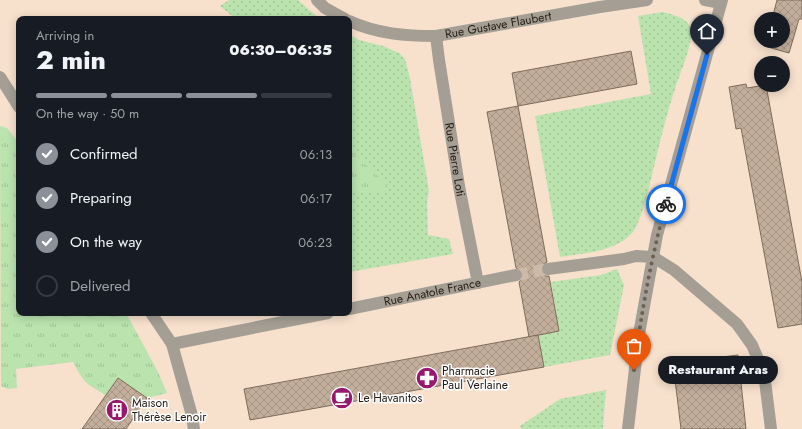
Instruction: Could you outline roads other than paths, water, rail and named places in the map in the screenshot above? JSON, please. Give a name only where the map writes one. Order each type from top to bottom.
[{"type":"street","points":[[317,0],[325,8],[340,16]]},
{"type":"street","name":"Rue Gustave Flaubert","points":[[352,22],[373,30],[411,36],[436,36],[600,3],[647,0]]},
{"type":"street","points":[[628,429],[639,334],[657,235],[721,2],[704,0]]},
{"type":"street","name":"Rue Pierre Loti","points":[[436,36],[459,186],[478,283]]},
{"type":"street","points":[[2,83],[16,103]]},
{"type":"street","points":[[548,269],[624,259],[636,256],[653,257],[674,270],[737,324],[752,345],[764,373],[770,429]]},
{"type":"street","name":"Rue Anatole France","points":[[352,308],[516,275]]},
{"type":"street","points":[[153,316],[172,344],[190,405],[194,429]]},
{"type":"street","points":[[172,344],[313,316]]},
{"type":"tunnel","points":[[516,275],[548,269]]},
{"type":"place","name":"Restaurant Aras","points":[[634,370]]},
{"type":"place","name":"Pharmacie Paul Verlaine","points":[[427,378]]},
{"type":"place","name":"Le Havanitos","points":[[342,398]]},
{"type":"place","name":"Maison Thérèse Lenoir","points":[[117,410]]}]
